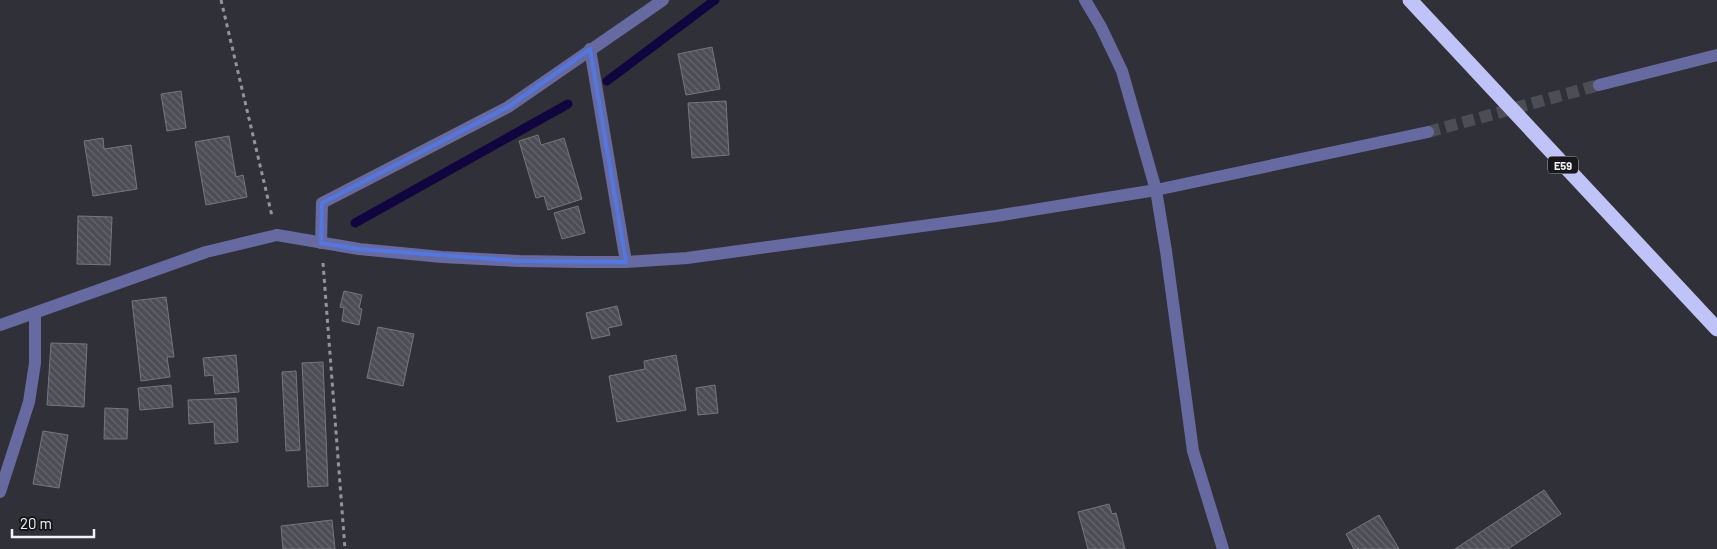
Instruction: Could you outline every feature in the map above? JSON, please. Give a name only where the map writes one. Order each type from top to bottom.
[{"type":"highway","name":"E59","points":[[1410,0],[1717,329]]},
{"type":"street","points":[[321,243],[322,203],[508,107],[663,0]]},
{"type":"street","points":[[1085,0],[1101,27],[1122,72],[1156,190],[1193,451],[1223,549]]},
{"type":"street","points":[[590,49],[626,262]]},
{"type":"street","points":[[1598,85],[1717,55]]},
{"type":"street","points":[[0,325],[206,252],[277,234],[359,249],[442,257],[520,261],[626,262],[687,258],[958,222],[1156,190],[1428,132]]},
{"type":"street","points":[[0,492],[29,402],[35,363],[35,313]]},
{"type":"path","points":[[221,0],[277,234]]},
{"type":"path","points":[[321,243],[345,549]]},
{"type":"highlighted area","points":[[590,49],[626,262],[520,261],[359,249],[321,243],[322,203],[508,107]]},
{"type":"building","points":[[712,47],[720,89],[686,95],[678,54]]},
{"type":"building","points":[[181,91],[186,128],[167,131],[161,94]]},
{"type":"building","points":[[726,101],[729,155],[692,158],[688,103]]},
{"type":"building","points":[[538,135],[541,145],[564,138],[582,199],[548,210],[544,196],[536,198],[519,141]]},
{"type":"building","points":[[229,136],[236,177],[243,175],[247,197],[206,205],[195,142]]},
{"type":"building","points":[[103,138],[104,149],[131,145],[137,189],[93,196],[84,141]]},
{"type":"building","points":[[578,206],[585,233],[562,239],[554,213]]},
{"type":"building","points":[[78,216],[112,217],[110,265],[77,264]]},
{"type":"building","points":[[344,291],[362,295],[359,308],[362,309],[359,325],[342,321],[344,308],[340,307]]},
{"type":"building","points":[[166,297],[174,357],[167,357],[170,377],[141,381],[132,301]]},
{"type":"building","points":[[617,306],[622,325],[608,328],[610,335],[592,339],[586,313]]},
{"type":"building","points":[[378,327],[414,334],[403,386],[367,378]]},
{"type":"building","points":[[51,343],[87,344],[84,407],[47,405]]},
{"type":"building","points":[[236,355],[239,392],[215,394],[213,375],[205,376],[203,358]]},
{"type":"building","points":[[676,355],[686,410],[617,422],[609,376],[645,369],[644,361]]},
{"type":"building","points":[[323,362],[328,486],[308,487],[302,363]]},
{"type":"building","points":[[296,371],[300,450],[286,451],[282,372]]},
{"type":"building","points":[[171,385],[173,407],[140,410],[138,388]]},
{"type":"building","points":[[715,385],[718,413],[698,415],[696,388]]},
{"type":"building","points":[[236,398],[238,442],[215,444],[214,422],[189,424],[188,400]]},
{"type":"building","points":[[105,408],[128,409],[127,439],[104,439]]},
{"type":"building","points":[[43,431],[68,435],[59,488],[33,484]]},
{"type":"building","points":[[1544,490],[1561,514],[1508,549],[1455,549]]},
{"type":"building","points":[[1109,504],[1112,514],[1116,513],[1125,549],[1088,549],[1078,512]]},
{"type":"building","points":[[1379,515],[1399,549],[1354,549],[1346,534]]},
{"type":"building","points":[[332,520],[335,549],[283,549],[281,526]]},
{"type":"waterway","points":[[607,81],[715,0]]},
{"type":"waterway","points":[[355,223],[568,104]]},
{"type":"tunnel","points":[[1428,132],[1599,85]]}]
